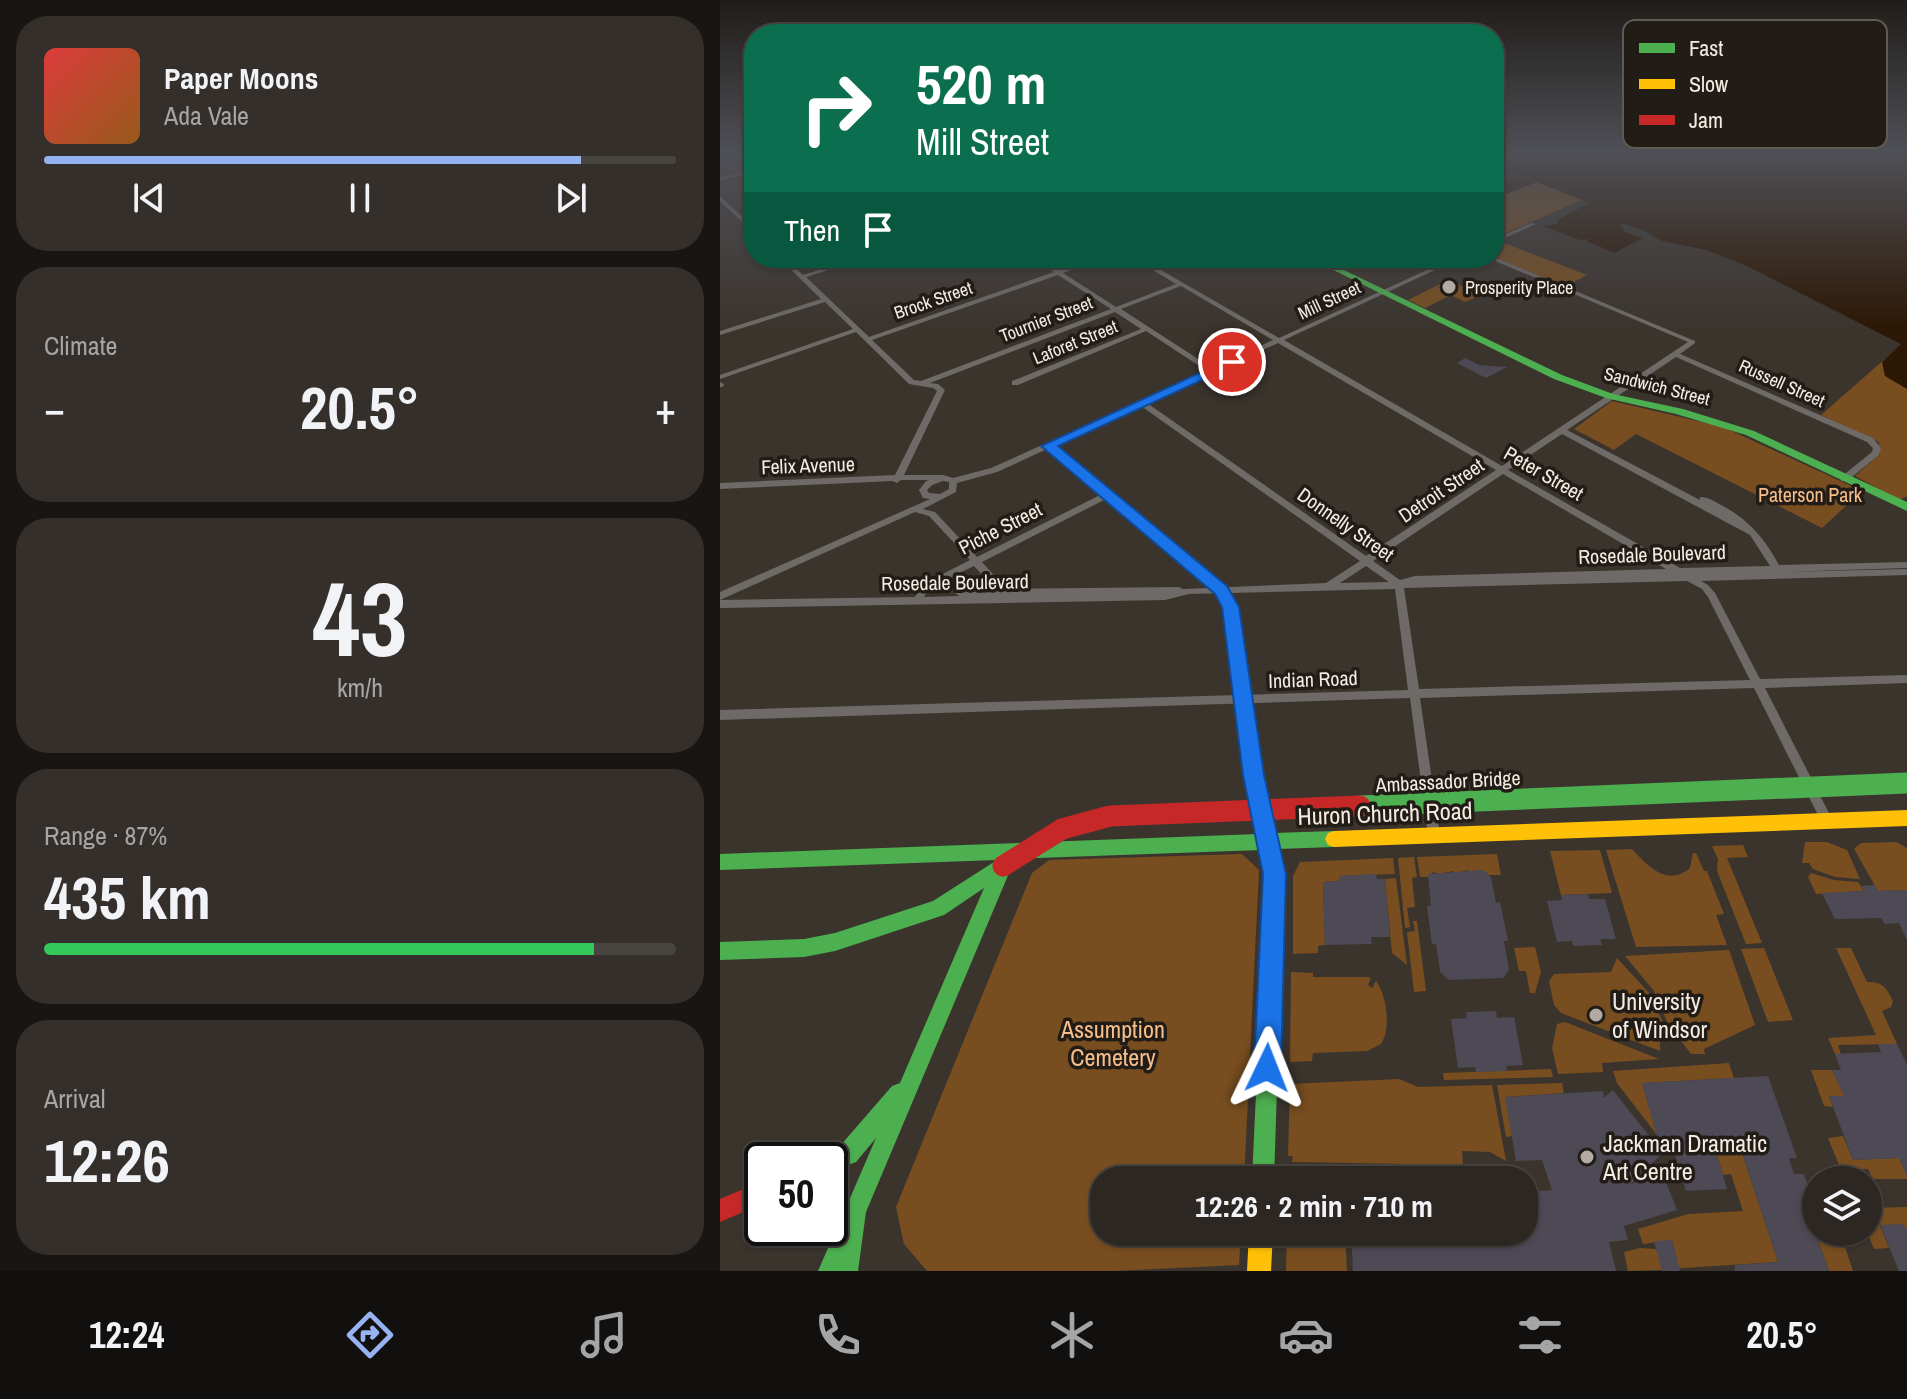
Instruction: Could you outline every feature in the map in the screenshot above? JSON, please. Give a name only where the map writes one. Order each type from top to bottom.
[{"type":"main road","name":"Sandwich Street","points":[[1333,268],[1558,377],[1610,396],[1730,426],[1907,507]]},
{"type":"main road","points":[[1048,446],[1221,590],[1230,607],[1253,775],[1275,874],[1264,1166]]},
{"type":"main road","name":"Ambassador Bridge","points":[[720,951],[804,948],[835,942],[938,909],[1062,829],[1110,816],[1907,783]]},
{"type":"main road","name":"Huron Church Road","points":[[720,862],[1907,818]]},
{"type":"main road","points":[[830,1271],[1003,866]]},
{"type":"main road","points":[[848,1154],[914,1076]]},
{"type":"main road","points":[[720,1211],[744,1200]]},
{"type":"main road","points":[[846,1271],[855,1212]]},
{"type":"main road","points":[[1259,1271],[1260,1246]]},
{"type":"street","points":[[1504,237],[1533,224]]},
{"type":"street","name":"Detroit Street","points":[[1327,587],[1693,342],[1504,263]]},
{"type":"street","points":[[792,268],[912,382],[941,390],[897,480]]},
{"type":"street","points":[[801,277],[830,268]]},
{"type":"street","points":[[1052,268],[1212,371]]},
{"type":"street","name":"Brock Street","points":[[867,340],[1070,268]]},
{"type":"street","name":"Peter Street","points":[[1153,268],[1690,579],[1712,595],[1827,821]]},
{"type":"street","name":"Mill Street","points":[[720,600],[881,522],[944,496],[994,470],[1437,268]]},
{"type":"street","name":"Tournier Street","points":[[922,384],[1181,284]]},
{"type":"street","points":[[720,333],[825,300]]},
{"type":"street","name":"Laforet Street","points":[[1015,383],[1146,329]]},
{"type":"street","points":[[720,377],[857,330]]},
{"type":"street","name":"Russell Street","points":[[1675,354],[1863,435],[1875,444],[1876,453],[1844,479]]},
{"type":"street","name":"Donnelly Street","points":[[1142,403],[1399,584],[1434,835]]},
{"type":"street","points":[[1561,430],[1754,533],[1779,572]]},
{"type":"street","name":"Mill Street","points":[[881,522],[910,504],[929,483],[994,470]]},
{"type":"street","name":"Felix Avenue","points":[[897,480],[923,491],[929,497],[944,496]]},
{"type":"street","points":[[932,514],[933,506],[955,488],[948,480]]},
{"type":"street","name":"Felix Avenue","points":[[720,486],[948,480]]},
{"type":"street","name":"Piche Street","points":[[919,597],[926,586],[1107,495]]},
{"type":"street","points":[[913,509],[932,514],[997,584],[997,595]]},
{"type":"street","name":"Rosedale Boulevard","points":[[720,600],[997,595],[1165,596],[1189,591],[1399,584],[1690,579],[1907,565]]},
{"type":"street","name":"Rosedale Boulevard","points":[[1399,584],[1415,579],[1678,572],[1907,572]]},
{"type":"street","name":"Indian Road","points":[[720,715],[1907,679]]},
{"type":"green space","points":[[1504,212],[1553,212],[1504,234]]},
{"type":"green space","points":[[1504,243],[1587,275],[1565,287],[1504,261]]},
{"type":"green space","name":"Prosperity Place","points":[[1448,280],[1481,295],[1465,302],[1451,295],[1425,308],[1408,300]]},
{"type":"green space","points":[[1907,347],[1907,496],[1899,500],[1855,476],[1880,454],[1879,442],[1821,415],[1894,351]]},
{"type":"green space","name":"Paterson Park","points":[[1612,401],[1723,427],[1862,491],[1822,528],[1636,434],[1614,450],[1574,429]]},
{"type":"green space","points":[[1805,842],[1827,842],[1847,850],[1860,879],[1835,877],[1813,869],[1809,863],[1802,863]]},
{"type":"green space","points":[[1896,842],[1907,848],[1907,890],[1878,891],[1854,849],[1861,843]]},
{"type":"green space","points":[[1743,845],[1748,857],[1727,858],[1762,943],[1746,944],[1717,871],[1718,859],[1712,846]]},
{"type":"green space","points":[[1632,849],[1652,868],[1674,876],[1690,868],[1693,853],[1696,853],[1704,871],[1707,871],[1724,914],[1716,915],[1727,945],[1636,947],[1606,850]]},
{"type":"green space","points":[[1600,850],[1612,893],[1561,895],[1550,851]]},
{"type":"green space","name":"Assumption Cemetery","points":[[1242,854],[1259,870],[1245,1166],[1090,1166],[1090,1246],[1240,1246],[1239,1265],[1114,1271],[927,1271],[904,1244],[896,1207],[1032,873],[1049,860]]},
{"type":"green space","points":[[1497,854],[1501,875],[1488,875],[1482,870],[1469,873],[1468,870],[1454,874],[1453,871],[1433,872],[1429,877],[1420,877],[1417,857]]},
{"type":"green space","points":[[1414,857],[1417,877],[1412,878],[1415,907],[1407,908],[1410,927],[1405,928],[1398,858]]},
{"type":"green space","points":[[1393,858],[1395,874],[1339,876],[1339,881],[1323,882],[1325,945],[1318,946],[1318,953],[1293,954],[1293,876],[1300,862]]},
{"type":"green space","points":[[1811,873],[1834,880],[1858,882],[1864,891],[1816,894],[1808,877]]},
{"type":"green space","points":[[1396,878],[1407,965],[1392,953],[1385,879]]},
{"type":"green space","points":[[1413,921],[1417,921],[1426,991],[1414,992],[1407,932],[1415,931]]},
{"type":"green space","points":[[1535,947],[1541,972],[1535,993],[1530,993],[1526,971],[1519,971],[1514,948]]},
{"type":"green space","points":[[1764,948],[1793,1020],[1768,1022],[1741,949]]},
{"type":"green space","points":[[1836,948],[1851,948],[1867,982],[1880,984],[1888,992],[1893,1001],[1891,1007],[1882,1011],[1897,1044],[1838,1045],[1841,1054],[1835,1054],[1828,1038],[1876,1035]]},
{"type":"green space","points":[[1729,950],[1755,1025],[1704,1049],[1705,1054],[1691,1054],[1668,1024],[1654,991],[1625,956]]},
{"type":"green space","points":[[1617,958],[1649,993],[1670,1037],[1660,1039],[1660,1051],[1561,1013],[1554,1005],[1549,981],[1554,974],[1611,972]]},
{"type":"green space","points":[[1291,972],[1313,973],[1313,977],[1368,977],[1371,978],[1368,985],[1372,988],[1376,981],[1386,1012],[1386,1030],[1381,1044],[1367,1051],[1313,1053],[1312,1061],[1290,1062]]},
{"type":"green space","points":[[1565,1022],[1659,1059],[1602,1063],[1603,1072],[1558,1074],[1552,1048],[1557,1024]]},
{"type":"green space","points":[[1729,1063],[1734,1078],[1642,1083],[1657,1135],[1617,1083],[1613,1071]]},
{"type":"green space","points":[[1551,1069],[1553,1077],[1444,1080],[1443,1073]]},
{"type":"green space","points":[[1811,1070],[1832,1070],[1844,1096],[1829,1096],[1833,1107],[1824,1106]]},
{"type":"green space","points":[[1399,1079],[1418,1087],[1492,1085],[1506,1161],[1490,1152],[1462,1151],[1463,1165],[1292,1162],[1293,1156],[1288,1156],[1290,1084]]},
{"type":"green space","points":[[1562,1083],[1564,1093],[1506,1097],[1512,1136],[1506,1137],[1497,1085]]},
{"type":"green space","points":[[1843,1136],[1853,1160],[1899,1158],[1903,1167],[1907,1167],[1907,1179],[1882,1179],[1882,1166],[1839,1166],[1828,1138]]},
{"type":"green space","points":[[1740,1147],[1778,1262],[1667,1269],[1678,1264],[1672,1240],[1643,1244],[1638,1229],[1688,1214],[1743,1211],[1731,1174],[1723,1175],[1715,1148]]},
{"type":"green space","points":[[1907,1207],[1907,1229],[1882,1226],[1882,1208]]},
{"type":"green space","points":[[1882,1231],[1889,1248],[1874,1249],[1873,1246],[1882,1246]]},
{"type":"green space","points":[[1287,1246],[1346,1246],[1347,1271],[1286,1271]]},
{"type":"green space","points":[[1820,1246],[1845,1246],[1853,1271],[1829,1271]]},
{"type":"green space","points":[[1640,1248],[1656,1249],[1663,1270],[1628,1271],[1624,1252]]},
{"type":"shaded area","points":[[1572,212],[1907,212],[1907,389],[1885,376],[1882,362],[1901,344],[1749,267],[1706,250],[1662,241],[1641,229],[1623,224],[1620,225],[1625,232],[1643,238],[1614,253],[1594,244],[1598,241],[1593,244],[1587,242],[1590,239],[1580,240],[1543,226],[1557,224],[1558,220]]},
{"type":"building","points":[[1465,358],[1479,365],[1507,367],[1486,378],[1457,363]]},
{"type":"building","points":[[1483,870],[1491,877],[1496,903],[1500,902],[1508,941],[1504,941],[1509,970],[1503,978],[1449,980],[1440,972],[1436,944],[1432,944],[1427,906],[1431,906],[1428,874]]},
{"type":"building","points":[[1376,874],[1377,879],[1385,879],[1390,937],[1371,937],[1372,944],[1325,945],[1323,882],[1339,881],[1339,876]]},
{"type":"building","points":[[1875,885],[1878,891],[1907,890],[1907,940],[1899,923],[1885,924],[1881,918],[1835,919],[1822,893],[1864,891],[1861,886]]},
{"type":"building","points":[[1588,894],[1589,899],[1605,899],[1616,939],[1600,939],[1602,945],[1573,946],[1572,941],[1557,942],[1547,901],[1562,900],[1561,895]]},
{"type":"building","points":[[1496,1011],[1497,1018],[1514,1017],[1523,1065],[1506,1066],[1507,1071],[1476,1072],[1475,1067],[1458,1068],[1451,1019],[1467,1018],[1466,1012]]},
{"type":"building","points":[[1878,1044],[1897,1044],[1907,1065],[1907,1177],[1899,1158],[1853,1160],[1829,1096],[1844,1096],[1832,1070],[1841,1070],[1835,1054],[1881,1052]]},
{"type":"building","points":[[1768,1076],[1797,1158],[1789,1158],[1794,1174],[1802,1174],[1802,1246],[1820,1246],[1829,1271],[1735,1271],[1735,1265],[1778,1262],[1740,1147],[1715,1148],[1727,1189],[1686,1191],[1672,1144],[1631,1184],[1662,1172],[1677,1210],[1624,1226],[1628,1240],[1609,1242],[1616,1271],[1353,1271],[1352,1246],[1538,1246],[1538,1191],[1552,1190],[1542,1160],[1516,1161],[1505,1097],[1603,1091],[1604,1098],[1613,1090],[1661,1151],[1642,1083]]},
{"type":"building","points":[[1903,1224],[1907,1229],[1907,1271],[1899,1271],[1882,1225]]},
{"type":"building","points":[[1672,1240],[1680,1271],[1662,1271],[1654,1241]]},
{"type":"traffic: fast","points":[[1334,268],[1558,377],[1610,396],[1679,411],[1750,433],[1907,507]]},
{"type":"traffic: fast","points":[[1242,698],[1253,775],[1275,874],[1264,1166]]},
{"type":"traffic: fast","points":[[1360,806],[1907,783]]},
{"type":"traffic: fast","points":[[720,862],[1334,839]]},
{"type":"traffic: fast","points":[[846,1271],[855,1212],[1003,866]]},
{"type":"traffic: fast","points":[[720,951],[804,948],[835,942],[938,909],[1001,867]]},
{"type":"traffic: fast","points":[[848,1154],[899,1093]]},
{"type":"traffic: fast","points":[[830,1271],[840,1246]]},
{"type":"traffic: slow","points":[[1334,839],[1907,818]]},
{"type":"traffic: slow","points":[[1259,1271],[1260,1246]]},
{"type":"traffic: jam","points":[[1048,446],[1221,590],[1230,607],[1242,698]]},
{"type":"traffic: jam","points":[[1003,866],[1062,829],[1110,816],[1360,806]]},
{"type":"traffic: jam","points":[[720,1211],[744,1200]]},
{"type":"place","name":"Prosperity Place","points":[[1449,287]]},
{"type":"place","name":"University of Windsor","points":[[1596,1015]]},
{"type":"place","name":"Jackman Dramatic Art Centre","points":[[1587,1157]]},
{"type":"route","points":[[1232,362],[1048,446],[1227,598],[1253,775],[1275,874],[1267,1068]]}]
